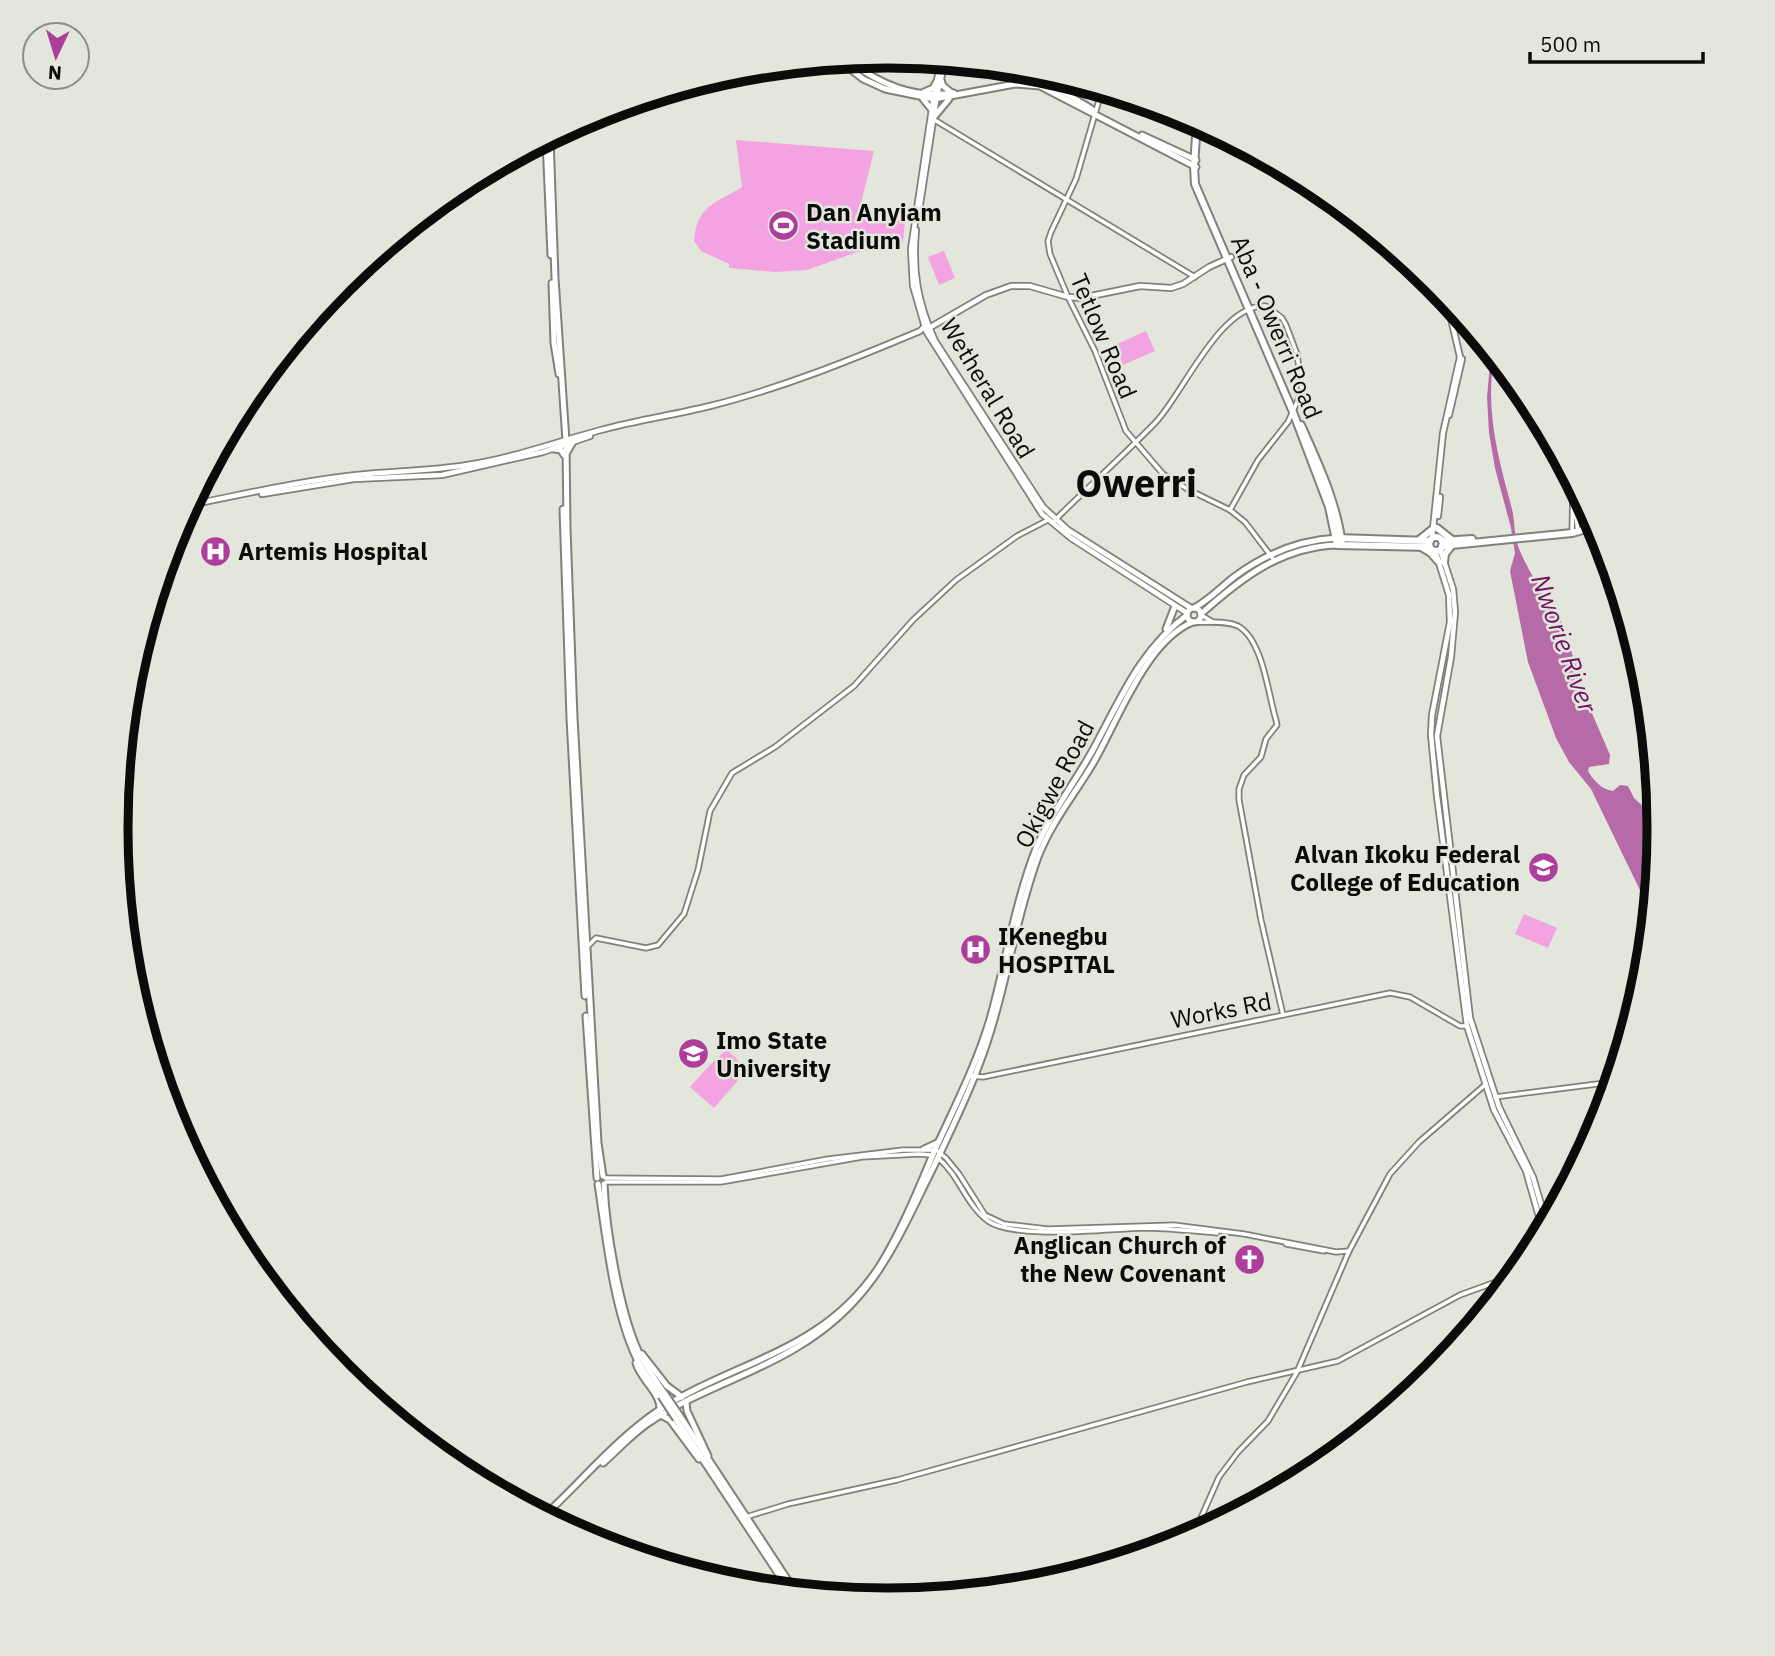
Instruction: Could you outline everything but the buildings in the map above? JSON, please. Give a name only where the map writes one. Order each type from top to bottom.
[{"type":"highway","name":"Aba - Owerri Road","points":[[1198,135],[1195,163],[1205,202],[1330,495],[1339,538]]},
{"type":"highway","points":[[1418,544],[1435,528],[1453,542]]},
{"type":"highway","points":[[1339,538],[1436,544],[1585,528]]},
{"type":"highway","points":[[1418,544],[1441,561],[1453,542]]},
{"type":"main road","points":[[852,69],[875,85],[921,96],[935,97],[1028,84],[1058,94],[1195,163]]},
{"type":"main road","points":[[862,69],[889,86],[921,96],[932,110]]},
{"type":"main road","name":"Wetheral Road","points":[[933,119],[932,110],[941,70]]},
{"type":"main road","points":[[921,96],[939,81],[952,95]]},
{"type":"main road","points":[[933,119],[952,95]]},
{"type":"main road","name":"Wetheral Road","points":[[935,97],[912,238],[911,263],[916,300],[927,329],[1028,494],[1048,520],[1070,538],[1175,606],[1190,611]]},
{"type":"main road","points":[[548,148],[555,300],[566,443],[563,529],[580,900],[598,1143],[614,1259],[630,1330],[637,1349],[663,1395]]},
{"type":"main road","points":[[384,475],[442,475],[478,468],[554,449],[599,430],[711,405],[786,383],[927,329],[986,295],[1011,286],[1030,286],[1068,297],[1082,298],[1140,286],[1171,288],[1229,257]]},
{"type":"main road","points":[[1451,319],[1460,355],[1443,433],[1435,528],[1448,595],[1450,622],[1432,715],[1431,735],[1469,1026],[1499,1122],[1524,1161],[1539,1217]]},
{"type":"main road","points":[[1435,528],[1446,434],[1463,356],[1456,323]]},
{"type":"main road","name":"Wetheral Road","points":[[927,329],[1035,499],[1055,520],[1190,611]]},
{"type":"main road","points":[[565,455],[566,443]]},
{"type":"main road","points":[[201,503],[293,486],[468,465],[566,443]]},
{"type":"main road","points":[[554,449],[561,450],[565,455]]},
{"type":"main road","points":[[1059,811],[1092,765],[1147,664],[1164,643],[1194,622],[1271,558],[1297,545],[1339,538]]},
{"type":"main road","points":[[1271,558],[1339,538]]},
{"type":"main road","name":"Okigwe Road","points":[[552,1509],[630,1433],[660,1413],[756,1366],[809,1336],[861,1289],[878,1267],[939,1156],[942,1143],[972,1077],[1004,974],[1034,855],[1133,673],[1164,633],[1190,611],[1246,569],[1271,558]]},
{"type":"main road","points":[[1164,633],[1175,606]]},
{"type":"main road","points":[[1190,611],[1201,615]]},
{"type":"main road","points":[[1190,611],[1194,622]]},
{"type":"main road","points":[[1469,1026],[1495,1097],[1524,1161],[1542,1213]]},
{"type":"main road","points":[[931,1167],[929,1160],[921,1152],[942,1143],[943,1149],[939,1156]]},
{"type":"main road","points":[[602,1180],[618,1302],[638,1369],[659,1402],[660,1413],[667,1416],[695,1456],[706,1462]]},
{"type":"main road","points":[[637,1349],[667,1386],[684,1400],[706,1450],[706,1462]]},
{"type":"main road","points":[[635,1356],[788,1581]]},
{"type":"main road","points":[[729,1497],[746,1517],[783,1580]]},
{"type":"street","name":"Tetlow Road","points":[[1100,99],[1076,179],[1051,232],[1048,248],[1068,297],[1095,351],[1126,431],[1163,474],[1230,510],[1245,522],[1260,539],[1271,558]]},
{"type":"street","points":[[933,119],[1195,277]]},
{"type":"street","points":[[1055,520],[1159,418],[1205,349],[1227,326],[1250,308],[1266,306],[1282,318],[1286,325],[1297,354],[1303,386],[1301,397],[1286,425],[1258,460],[1230,510]]},
{"type":"street","points":[[1286,425],[1299,425]]},
{"type":"street","points":[[1574,503],[1575,530]]},
{"type":"street","points":[[1575,530],[1576,508]]},
{"type":"street","points":[[584,951],[596,938],[646,948],[658,945],[684,914],[698,870],[710,811],[732,773],[775,747],[854,687],[913,620],[956,580],[1017,536],[1048,520]]},
{"type":"street","points":[[1201,615],[1213,622]]},
{"type":"street","points":[[1194,622],[1238,626],[1253,641],[1276,720],[1277,725],[1266,739],[1261,757],[1248,769],[1241,781],[1239,800],[1261,920],[1283,1015]]},
{"type":"street","name":"Works Rd","points":[[972,1077],[1397,993],[1410,997],[1460,1026],[1469,1026]]},
{"type":"street","points":[[1495,1097],[1603,1083]]},
{"type":"street","points":[[1200,1520],[1220,1477],[1238,1452],[1268,1421],[1297,1372],[1349,1251],[1395,1166],[1486,1084]]},
{"type":"street","points":[[602,1180],[721,1179],[828,1159],[921,1152],[939,1156],[957,1175],[977,1209],[990,1222],[1019,1230],[1174,1229],[1246,1236],[1339,1254],[1349,1251]]},
{"type":"street","points":[[746,1517],[1018,1448],[1247,1382],[1297,1372],[1345,1358],[1460,1295],[1497,1282]]},
{"type":"shaded area","points":[[736,140],[874,151],[859,211],[906,210],[903,242],[857,252],[807,270],[775,272],[729,268],[729,264],[701,251],[694,241],[703,213],[742,187]]},
{"type":"shaded area","points":[[944,251],[955,278],[939,285],[928,257]]},
{"type":"shaded area","points":[[1146,331],[1155,351],[1123,365],[1115,345]]},
{"type":"shaded area","points":[[1524,914],[1557,928],[1548,948],[1515,934]]},
{"type":"shaded area","points":[[727,1049],[747,1070],[714,1108],[690,1087]]},
{"type":"water","name":"Nworie River","points":[[1490,365],[1493,369],[1491,396],[1494,434],[1517,542],[1533,577],[1548,592],[1555,615],[1559,617],[1580,677],[1581,690],[1589,697],[1591,711],[1610,755],[1609,764],[1589,767],[1588,771],[1598,784],[1609,790],[1613,791],[1620,785],[1628,786],[1634,798],[1646,809],[1644,898],[1591,789],[1569,762],[1556,738],[1528,662],[1510,571],[1515,553],[1495,468],[1487,397]]},
{"type":"place","name":"Dan Anyiam Stadium","points":[[783,226]]},
{"type":"place","name":"Artemis Hospital","points":[[215,551]]},
{"type":"place","name":"Alvan Ikoku Federal College of Education","points":[[1543,868]]},
{"type":"place","name":"IKenegbu HOSPITAL","points":[[975,950]]},
{"type":"place","name":"Imo State University","points":[[693,1054]]},
{"type":"place","name":"Anglican Church of the New Covenant","points":[[1249,1259]]},
{"type":"district","name":"Owerri","points":[[1136,482]]}]
